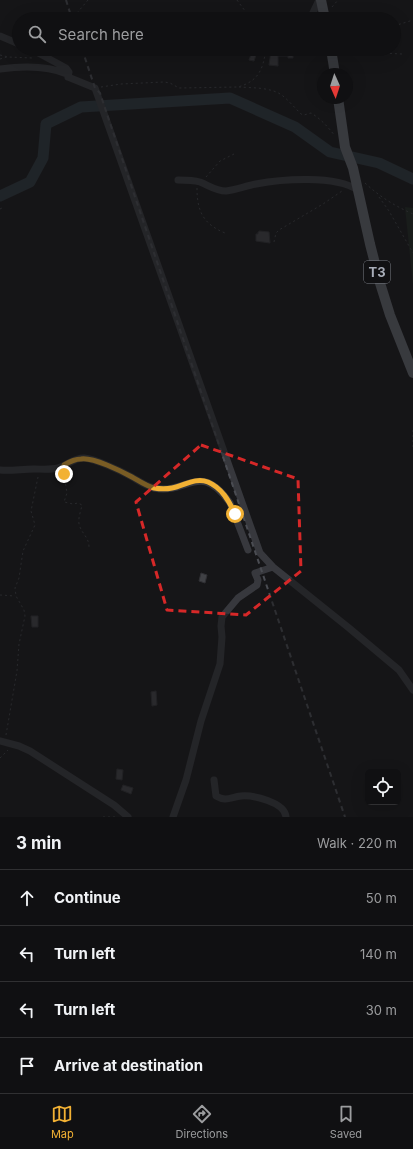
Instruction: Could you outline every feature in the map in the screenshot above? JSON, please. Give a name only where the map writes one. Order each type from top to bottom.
[{"type":"highway","points":[[320,0],[323,12]]},
{"type":"highway","points":[[332,56],[334,68]]},
{"type":"highway","name":"T3","points":[[339,104],[345,145],[354,171],[370,244],[390,315],[413,373]]},
{"type":"street","points":[[314,12],[320,0]]},
{"type":"street","points":[[0,36],[12,41]]},
{"type":"street","points":[[44,56],[66,68],[69,72],[68,77]]},
{"type":"street","points":[[0,69],[19,66],[45,68],[67,74],[68,77],[95,88],[260,553],[273,567],[399,670],[413,690]]},
{"type":"street","points":[[178,180],[198,181],[213,188],[225,191],[275,181],[295,180],[326,181],[349,185],[358,190]]},
{"type":"street","points":[[0,470],[20,471],[52,469],[79,459],[89,459],[120,470],[147,485],[163,489],[172,488],[192,481],[204,481],[221,491],[230,503],[248,550]]},
{"type":"street","points":[[173,817],[186,780],[201,721],[220,664],[222,618],[238,598],[257,585],[258,580],[255,573],[273,567]]},
{"type":"street","points":[[6,742],[26,749],[62,771],[114,805],[128,817]]},
{"type":"street","points":[[214,780],[216,796],[222,799],[241,796],[265,800],[284,810],[286,817]]},
{"type":"path","points":[[79,12],[88,0]]},
{"type":"path","points":[[237,0],[246,12]]},
{"type":"path","points":[[401,24],[413,20]]},
{"type":"path","points":[[0,55],[8,57],[35,58]]},
{"type":"path","points":[[238,87],[246,85],[258,76],[265,56]]},
{"type":"path","points":[[0,59],[8,57]]},
{"type":"path","points":[[95,88],[121,84],[164,82],[170,83],[179,88],[238,87],[278,92],[283,95],[301,114],[311,114],[316,116],[345,145]]},
{"type":"path","points":[[225,232],[211,226],[203,216],[200,210],[197,195],[198,181],[210,174],[214,166],[220,161],[234,154]]},
{"type":"path","points":[[354,171],[390,211],[413,252]]},
{"type":"path","points":[[274,242],[276,233],[279,230],[323,204],[349,185]]},
{"type":"path","points":[[377,195],[394,206],[413,214]]},
{"type":"path","points":[[413,430],[413,447]]},
{"type":"path","points":[[64,465],[68,493],[64,502],[73,504],[78,503],[82,505],[79,523],[81,529],[88,538],[89,547]]},
{"type":"path","points":[[0,758],[6,742],[17,671],[19,644],[25,616],[24,610],[16,596],[14,588],[19,578],[23,550],[35,525],[31,511],[40,470]]},
{"type":"path","points":[[0,595],[16,596]]},
{"type":"path","points":[[103,817],[119,816]]},
{"type":"highlighted area","points":[[201,445],[298,479],[301,571],[246,615],[167,610],[136,502]]},
{"type":"shaded area","points":[[405,207],[413,208],[413,285]]},
{"type":"building","points":[[250,56],[256,56],[254,61],[249,60]]},
{"type":"building","points":[[270,56],[278,56],[278,66],[269,65]]},
{"type":"building","points":[[259,231],[269,232],[270,243],[256,241],[256,234],[258,234]]},
{"type":"building","points":[[201,573],[207,575],[205,583],[199,581]]},
{"type":"building","points":[[31,616],[38,616],[38,627],[32,627]]},
{"type":"building","points":[[156,691],[157,705],[152,706],[151,692]]},
{"type":"building","points":[[117,769],[123,770],[122,780],[116,779]]},
{"type":"building","points":[[123,785],[133,788],[131,794],[121,790]]},
{"type":"waterway","points":[[0,196],[30,182],[43,158],[46,124],[81,107],[230,98],[295,127],[330,152],[379,163],[413,179]]},
{"type":"railway","points":[[66,0],[70,12]]},
{"type":"railway","points":[[84,56],[95,88],[100,93],[345,817]]},
{"type":"route","points":[[64,474],[64,465],[74,460],[84,458],[120,470],[154,488],[172,488],[192,481],[204,481],[221,491],[230,503],[235,514]]}]
